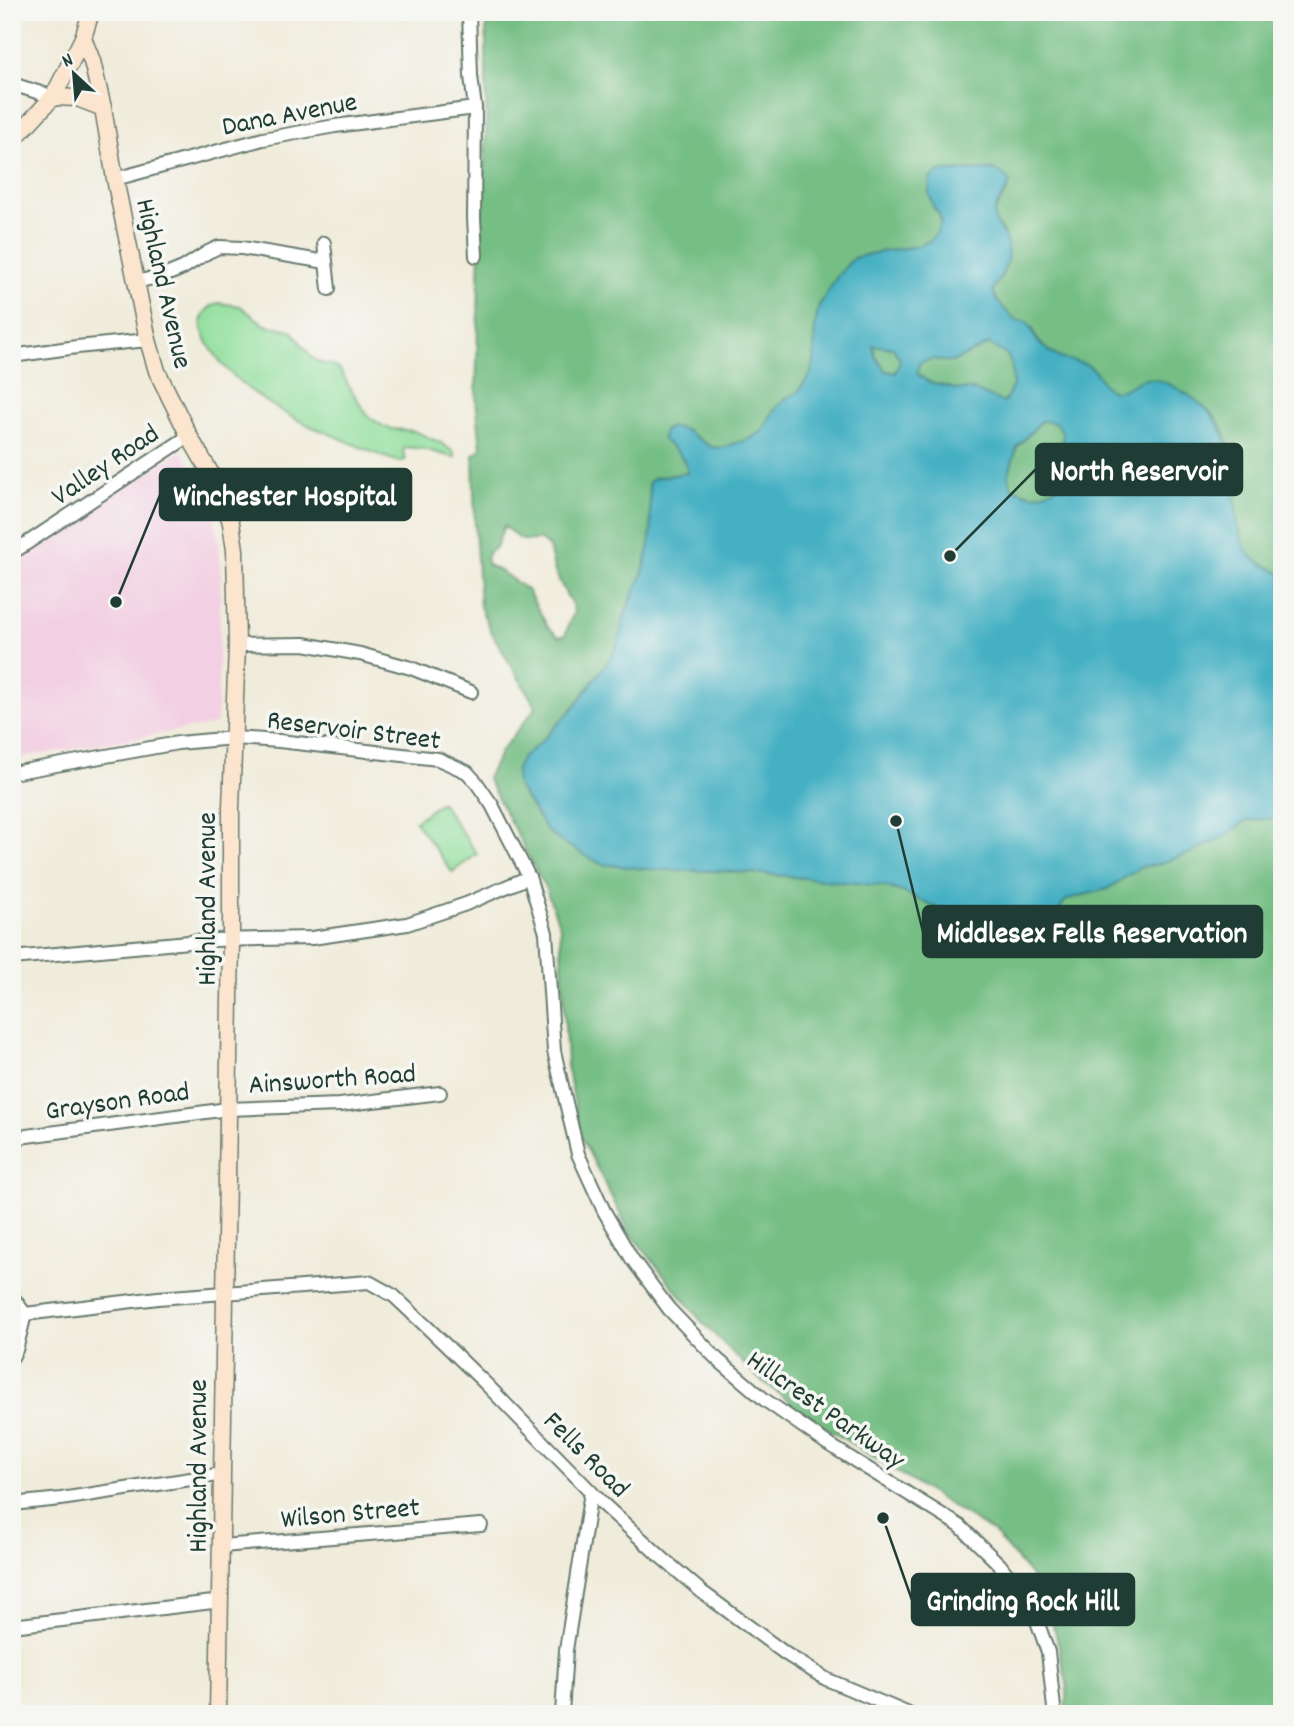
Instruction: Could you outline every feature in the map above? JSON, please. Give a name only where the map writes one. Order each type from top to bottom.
[{"type":"main road","points":[[12,141],[54,97],[83,38],[91,12]]},
{"type":"main road","name":"Highland Avenue","points":[[83,38],[92,61],[103,108],[136,282],[157,371],[189,436],[222,493],[231,523],[235,550],[237,645],[232,808],[218,1714]]},
{"type":"main road","points":[[54,97],[77,98],[103,108]]},
{"type":"street","points":[[469,12],[475,108],[475,256]]},
{"type":"street","points":[[12,84],[54,97]]},
{"type":"street","name":"Dana Avenue","points":[[115,179],[263,139],[335,126],[475,108]]},
{"type":"street","points":[[324,243],[329,289]]},
{"type":"street","points":[[136,282],[183,268],[219,247],[242,248],[327,262]]},
{"type":"street","points":[[12,356],[148,340]]},
{"type":"street","name":"Valley Road","points":[[12,554],[189,436]]},
{"type":"street","points":[[237,645],[304,644],[360,654],[411,668],[471,692]]},
{"type":"street","name":"Reservoir Street","points":[[12,773],[178,743],[234,738],[438,759],[467,772]]},
{"type":"street","name":"Hillcrest Parkway","points":[[467,772],[492,805],[529,877],[546,933],[554,1051],[578,1154],[604,1211],[632,1259],[669,1309],[717,1359],[765,1400],[828,1444],[960,1526],[1000,1565],[1032,1607],[1048,1652],[1053,1714]]},
{"type":"street","points":[[12,958],[211,940],[312,938],[407,924],[466,904],[529,877]]},
{"type":"street","name":"Ainsworth Road","points":[[228,1109],[340,1105],[440,1093]]},
{"type":"street","name":"Grayson Road","points":[[12,1138],[228,1109]]},
{"type":"street","name":"Fells Road","points":[[25,1314],[158,1298],[369,1282],[394,1296],[494,1392],[591,1492],[702,1592],[786,1654],[826,1679],[909,1714]]},
{"type":"street","points":[[12,1296],[25,1314],[12,1357]]},
{"type":"street","points":[[12,1504],[223,1474]]},
{"type":"street","points":[[562,1714],[566,1650],[591,1492]]},
{"type":"street","name":"Wilson Street","points":[[222,1546],[481,1525]]},
{"type":"street","points":[[12,1626],[221,1601]]},
{"type":"shaded area","points":[[182,450],[204,488],[218,536],[221,572],[217,724],[12,759],[12,558]]},
{"type":"green space","points":[[486,12],[1282,12],[1282,574],[1258,561],[1246,550],[1236,516],[1231,457],[1220,423],[1209,411],[1139,382],[1123,390],[1112,391],[1105,387],[1090,367],[1062,359],[1046,349],[1033,328],[1003,309],[993,290],[1003,273],[1004,235],[994,219],[995,211],[1008,190],[993,170],[944,171],[933,206],[941,221],[938,232],[930,241],[917,246],[854,258],[819,306],[815,325],[814,363],[810,375],[798,392],[785,399],[774,410],[762,432],[721,448],[711,447],[685,430],[673,427],[666,429],[663,440],[683,459],[688,473],[655,478],[649,482],[649,549],[643,573],[626,611],[619,640],[613,654],[575,706],[522,758],[517,785],[547,831],[601,864],[656,870],[766,874],[883,886],[937,908],[969,939],[978,940],[1019,929],[1031,928],[1042,934],[1064,901],[1107,889],[1141,867],[1193,852],[1223,837],[1246,821],[1282,817],[1282,1714],[1065,1714],[1067,1684],[1055,1630],[1030,1575],[993,1532],[809,1417],[756,1376],[702,1322],[630,1233],[582,1139],[567,1066],[560,927],[546,889],[487,778],[501,751],[536,707],[493,635],[480,607],[473,455],[481,449],[476,399],[486,134]],"holes":[[[504,526],[520,539],[541,540],[549,547],[555,572],[574,611],[565,635],[559,637],[548,627],[527,590],[488,565],[486,558],[496,547]]]},
{"type":"green space","points":[[218,303],[240,306],[265,325],[291,330],[312,358],[340,370],[368,416],[383,426],[414,431],[441,443],[455,453],[455,457],[410,447],[404,448],[406,459],[400,462],[310,426],[263,399],[233,376],[211,348],[203,332],[201,323],[204,314]]},
{"type":"green space","points":[[990,344],[1008,356],[1012,367],[1013,386],[1004,403],[974,390],[955,389],[929,382],[917,375],[919,363],[932,359],[952,362]]},
{"type":"green space","points":[[873,345],[893,348],[900,359],[896,373],[886,371],[875,356]]},
{"type":"green space","points":[[1042,420],[1057,423],[1063,434],[1061,467],[1057,487],[1045,493],[1030,494],[1012,488],[1008,476],[1017,447]]},
{"type":"green space","points":[[441,802],[477,854],[452,872],[415,821]]},
{"type":"water","points":[[993,170],[1003,174],[1010,182],[994,213],[1008,252],[1003,271],[993,290],[996,300],[1015,320],[1027,322],[1042,345],[1058,357],[1090,366],[1111,390],[1123,389],[1145,379],[1171,385],[1197,402],[1219,425],[1232,466],[1238,525],[1244,545],[1254,559],[1282,574],[1282,817],[1246,821],[1223,837],[1193,852],[1141,867],[1107,889],[1065,901],[1059,910],[1057,931],[1051,935],[1031,928],[978,940],[969,939],[937,908],[883,886],[766,874],[656,870],[601,864],[547,831],[517,785],[516,769],[522,758],[575,706],[613,654],[626,611],[643,573],[649,549],[649,482],[655,478],[688,473],[683,459],[663,440],[663,432],[672,427],[685,430],[711,447],[721,448],[762,432],[774,410],[785,399],[798,392],[810,375],[814,363],[815,325],[819,306],[838,275],[854,258],[917,246],[930,241],[937,232],[941,221],[929,194],[930,178],[944,171]],"holes":[[[989,344],[1008,356],[1012,367],[1013,386],[1004,403],[974,390],[955,389],[929,382],[917,374],[919,363],[932,359],[952,362]],[[873,345],[893,348],[900,359],[896,373],[886,371],[875,356]],[[1041,421],[1057,423],[1063,434],[1057,487],[1035,495],[1012,488],[1008,476],[1017,447]]]},
{"type":"place","name":"North Reservoir","points":[[950,556]]},
{"type":"place","name":"Winchester Hospital","points":[[116,602]]},
{"type":"place","name":"Middlesex Fells Reservation","points":[[896,821]]},
{"type":"place","name":"Grinding Rock Hill","points":[[883,1518]]}]
